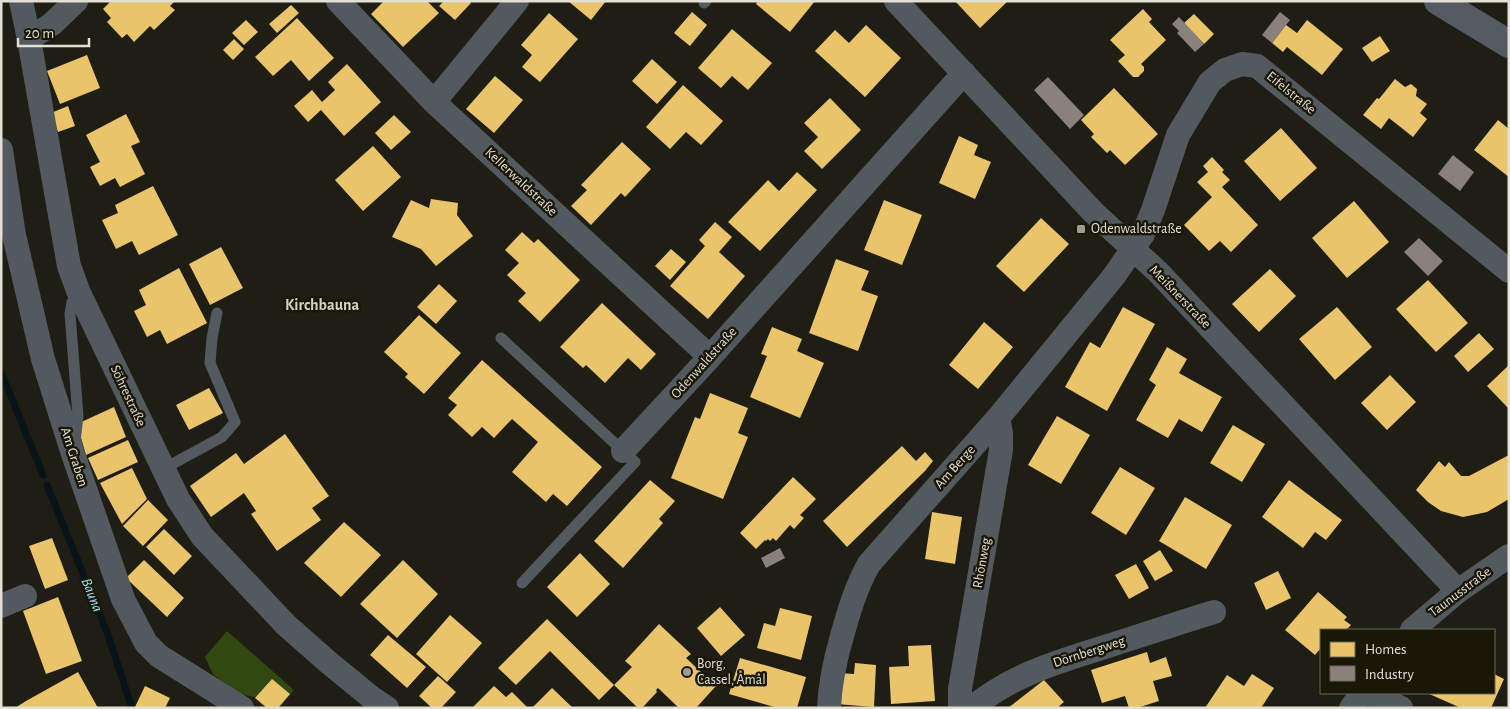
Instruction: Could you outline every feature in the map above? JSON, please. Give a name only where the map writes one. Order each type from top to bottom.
[{"type":"main road","points":[[1438,1],[1509,44]]},
{"type":"street","name":"Söhrestraße","points":[[20,1],[29,38],[69,266],[178,499],[202,536],[286,624],[328,662],[387,708]]},
{"type":"street","points":[[29,38],[52,24],[76,1]]},
{"type":"street","name":"Kellerwaldstraße","points":[[338,1],[434,102],[710,356]]},
{"type":"street","points":[[434,102],[517,1]]},
{"type":"street","name":"Meißnerstraße","points":[[900,3],[1093,212],[1158,272],[1458,591]]},
{"type":"street","name":"Eifelstraße","points":[[1132,249],[1143,234],[1153,210],[1182,128],[1210,82],[1225,70],[1242,64],[1257,66],[1270,76],[1509,271]]},
{"type":"street","name":"Odenwaldstraße","points":[[624,451],[964,73]]},
{"type":"street","name":"Am Graben","points":[[1,150],[14,235],[43,359],[72,451],[124,599],[146,643],[159,656],[242,708]]},
{"type":"street","name":"Am Berge","points":[[829,708],[833,668],[851,603],[858,582],[869,564],[998,418],[1114,276],[1132,249]]},
{"type":"street","name":"Rhönweg","points":[[960,708],[960,689],[1001,450],[1002,433],[998,418]]},
{"type":"street","name":"Taunusstraße","points":[[1413,629],[1458,591],[1509,556]]},
{"type":"street","points":[[1,606],[25,596]]},
{"type":"street","name":"Dörnbergweg","points":[[972,708],[1002,686],[1032,672],[1060,661],[1214,612]]},
{"type":"street","points":[[1351,708],[1361,694]]},
{"type":"street","points":[[1370,694],[1401,708]]},
{"type":"lane","points":[[72,451],[76,437],[78,416],[70,314],[72,302],[80,293]]},
{"type":"lane","points":[[163,470],[222,437],[235,422],[210,362],[217,313]]},
{"type":"lane","points":[[501,338],[635,462],[522,583]]},
{"type":"green space","points":[[227,631],[294,690],[279,708],[267,708],[255,697],[237,693],[213,674],[205,657]]},
{"type":"building: Homes","points":[[111,1],[175,1],[170,6],[175,10],[154,30],[150,26],[134,42],[127,34],[122,38],[107,22],[111,18],[103,9]]},
{"type":"building: Homes","points":[[384,1],[427,1],[439,13],[403,47],[371,14]]},
{"type":"building: Homes","points":[[444,1],[469,1],[471,3],[455,20],[439,6]]},
{"type":"building: Homes","points":[[568,1],[606,1],[591,20]]},
{"type":"building: Homes","points":[[758,1],[815,1],[790,32],[756,4]]},
{"type":"building: Homes","points":[[955,1],[1008,1],[980,28]]},
{"type":"building: Homes","points":[[291,5],[299,13],[277,33],[269,24]]},
{"type":"building: Homes","points":[[1143,9],[1152,19],[1149,22],[1166,40],[1141,64],[1144,67],[1144,71],[1138,77],[1133,77],[1118,61],[1125,55],[1110,40]]},
{"type":"building: Homes","points":[[692,12],[707,25],[690,46],[674,33]]},
{"type":"building: Homes","points":[[549,13],[578,39],[540,82],[522,67],[532,55],[521,45]]},
{"type":"building: Homes","points":[[1194,14],[1214,34],[1204,44],[1184,23]]},
{"type":"building: Homes","points":[[297,18],[334,58],[309,81],[291,60],[273,76],[255,57]]},
{"type":"building: Homes","points":[[246,20],[258,32],[244,45],[232,33]]},
{"type":"building: Homes","points":[[1307,20],[1343,49],[1322,75],[1287,47],[1283,52],[1272,43],[1286,25],[1297,33]]},
{"type":"building: Homes","points":[[866,25],[901,58],[865,97],[815,51],[835,30],[849,43]]},
{"type":"building: Homes","points":[[732,29],[772,63],[748,90],[732,76],[721,88],[698,68]]},
{"type":"building: Homes","points":[[1380,36],[1390,51],[1372,62],[1362,48]]},
{"type":"building: Homes","points":[[234,39],[244,49],[233,60],[223,50]]},
{"type":"building: Homes","points":[[87,55],[100,88],[60,104],[47,71]]},
{"type":"building: Homes","points":[[652,59],[677,82],[657,104],[632,81]]},
{"type":"building: Homes","points":[[347,64],[381,102],[344,136],[321,110],[308,122],[294,106],[312,90],[322,102],[335,90],[328,82]]},
{"type":"building: Homes","points":[[495,76],[523,100],[494,133],[466,109]]},
{"type":"building: Homes","points":[[1395,79],[1405,87],[1411,84],[1417,89],[1416,96],[1427,104],[1420,113],[1427,119],[1413,137],[1389,118],[1381,129],[1363,115]]},
{"type":"building: Homes","points":[[683,85],[723,121],[701,145],[686,132],[670,149],[646,127]]},
{"type":"building: Homes","points":[[1114,88],[1158,134],[1125,165],[1110,150],[1107,153],[1091,137],[1094,134],[1081,120]]},
{"type":"building: Homes","points":[[830,98],[861,130],[822,169],[804,151],[818,137],[804,123]]},
{"type":"building: Homes","points":[[68,106],[75,126],[58,132],[51,113]]},
{"type":"building: Homes","points":[[126,114],[140,142],[131,146],[145,174],[120,187],[115,178],[100,186],[90,167],[100,162],[86,135]]},
{"type":"building: Homes","points":[[394,115],[411,132],[391,150],[375,133]]},
{"type":"building: Homes","points":[[1498,120],[1509,129],[1509,177],[1474,150]]},
{"type":"building: Homes","points":[[1281,128],[1317,168],[1280,201],[1244,161]]},
{"type":"building: Homes","points":[[959,136],[978,145],[974,155],[991,162],[975,199],[939,183]]},
{"type":"building: Homes","points":[[622,142],[651,169],[625,197],[621,193],[591,225],[571,206],[587,190],[581,185]]},
{"type":"building: Homes","points":[[373,146],[401,177],[363,211],[335,180]]},
{"type":"building: Homes","points":[[1212,157],[1230,180],[1222,187],[1258,225],[1231,252],[1220,241],[1209,251],[1184,225],[1212,197],[1197,182],[1208,172],[1203,166]]},
{"type":"building: Homes","points":[[797,172],[817,190],[760,251],[728,222],[768,180],[779,191]]},
{"type":"building: Homes","points":[[153,186],[178,235],[139,255],[132,241],[116,249],[102,220],[118,213],[115,205]]},
{"type":"building: Homes","points":[[431,199],[458,203],[457,215],[473,236],[436,266],[421,249],[392,237],[411,200],[429,208]]},
{"type":"building: Homes","points":[[884,200],[922,215],[902,265],[864,250]]},
{"type":"building: Homes","points":[[1354,201],[1389,242],[1347,278],[1312,238]]},
{"type":"building: Homes","points":[[1041,218],[1069,244],[1024,292],[996,266]]},
{"type":"building: Homes","points":[[715,222],[732,237],[719,252],[745,276],[708,319],[670,286],[705,246],[699,240]]},
{"type":"building: Homes","points":[[522,232],[534,243],[538,239],[580,280],[540,322],[518,301],[526,293],[507,275],[519,263],[505,250]]},
{"type":"building: Homes","points":[[221,247],[243,288],[210,305],[189,264]]},
{"type":"building: Homes","points":[[671,249],[686,262],[670,280],[655,266]]},
{"type":"building: Homes","points":[[836,259],[869,271],[861,290],[878,296],[858,351],[809,333]]},
{"type":"building: Homes","points":[[179,268],[207,323],[167,344],[160,330],[147,337],[134,311],[146,305],[139,290]]},
{"type":"building: Homes","points":[[1270,269],[1296,296],[1259,332],[1232,304]]},
{"type":"building: Homes","points":[[1428,280],[1468,323],[1436,352],[1396,309]]},
{"type":"building: Homes","points":[[439,284],[457,301],[436,324],[417,307]]},
{"type":"building: Homes","points":[[602,303],[656,354],[641,370],[628,358],[605,383],[586,365],[583,368],[560,347]]},
{"type":"building: Homes","points":[[1123,307],[1155,324],[1107,411],[1065,387],[1090,342],[1100,348]]},
{"type":"building: Homes","points":[[1337,307],[1372,347],[1335,380],[1299,339]]},
{"type":"building: Homes","points":[[419,315],[461,353],[424,394],[405,377],[408,374],[384,352]]},
{"type":"building: Homes","points":[[984,322],[1013,347],[978,389],[949,365]]},
{"type":"building: Homes","points":[[772,327],[802,339],[797,351],[824,363],[800,418],[750,397],[767,356],[761,354]]},
{"type":"building: Homes","points":[[1479,333],[1494,349],[1468,372],[1454,356]]},
{"type":"building: Homes","points":[[1167,347],[1187,359],[1179,373],[1222,397],[1202,432],[1179,419],[1168,438],[1136,420],[1156,385],[1149,380]]},
{"type":"building: Homes","points":[[482,360],[602,467],[567,506],[553,494],[546,502],[512,472],[538,442],[512,419],[494,438],[482,427],[472,437],[448,415],[457,405],[448,398]]},
{"type":"building: Homes","points":[[1509,365],[1509,409],[1487,386]]},
{"type":"building: Homes","points":[[1390,375],[1416,402],[1387,430],[1361,403]]},
{"type":"building: Homes","points":[[209,388],[223,413],[189,430],[176,405]]},
{"type":"building: Homes","points":[[710,393],[748,408],[738,433],[748,437],[723,499],[671,478],[695,417],[700,419]]},
{"type":"building: Homes","points":[[114,407],[126,437],[86,455],[77,424]]},
{"type":"building: Homes","points":[[1057,416],[1090,435],[1061,484],[1028,465]]},
{"type":"building: Homes","points":[[1233,425],[1265,444],[1242,482],[1210,463]]},
{"type":"building: Homes","points":[[285,434],[329,496],[312,508],[321,520],[277,551],[251,514],[256,511],[244,493],[211,517],[190,486],[236,453],[244,464]]},
{"type":"building: Homes","points":[[128,440],[138,462],[98,480],[88,458]]},
{"type":"building: Homes","points":[[902,446],[916,461],[925,452],[933,461],[847,547],[823,521]]},
{"type":"building: Homes","points":[[1509,455],[1509,499],[1487,512],[1463,517],[1441,511],[1416,490],[1439,461],[1445,467],[1449,462],[1461,476],[1469,476]]},
{"type":"building: Homes","points":[[1120,467],[1155,488],[1126,535],[1091,513]]},
{"type":"building: Homes","points":[[132,468],[147,499],[122,524],[100,483]]},
{"type":"building: Homes","points":[[793,477],[816,499],[800,515],[804,518],[794,529],[790,525],[776,541],[773,538],[770,541],[768,539],[765,540],[756,549],[740,533]]},
{"type":"building: Homes","points":[[650,480],[675,501],[659,519],[663,523],[623,568],[594,541]]},
{"type":"building: Homes","points":[[1289,480],[1342,520],[1326,540],[1315,532],[1303,548],[1262,517]]},
{"type":"building: Homes","points":[[1185,497],[1232,525],[1206,569],[1159,541]]},
{"type":"building: Homes","points":[[148,500],[168,520],[143,546],[123,526]]},
{"type":"building: Homes","points":[[932,512],[962,517],[955,564],[925,559]]},
{"type":"building: Homes","points":[[344,522],[381,555],[341,597],[304,563]]},
{"type":"building: Homes","points":[[164,529],[192,556],[174,575],[146,547]]},
{"type":"building: Homes","points":[[52,538],[68,580],[45,589],[29,546]]},
{"type":"building: Homes","points":[[1160,550],[1173,571],[1155,581],[1143,561]]},
{"type":"building: Homes","points":[[580,553],[610,584],[577,617],[547,587]]},
{"type":"building: Homes","points":[[144,560],[184,598],[167,617],[126,578]]},
{"type":"building: Homes","points":[[403,560],[438,594],[397,638],[360,604]]},
{"type":"building: Homes","points":[[1136,564],[1149,588],[1129,599],[1115,575]]},
{"type":"building: Homes","points":[[1278,571],[1291,598],[1266,610],[1254,583]]},
{"type":"building: Homes","points":[[1318,592],[1347,617],[1344,620],[1351,625],[1347,629],[1320,629],[1320,649],[1315,655],[1285,630]]},
{"type":"building: Homes","points":[[58,597],[82,661],[46,674],[23,611]]},
{"type":"building: Homes","points":[[720,607],[745,635],[721,656],[697,628]]},
{"type":"building: Homes","points":[[780,608],[812,616],[801,660],[757,648],[764,623],[775,626]]},
{"type":"building: Homes","points":[[450,615],[482,643],[447,682],[416,654]]},
{"type":"building: Homes","points":[[547,619],[614,685],[599,700],[550,651],[516,685],[498,668]]},
{"type":"building: Homes","points":[[659,624],[691,654],[686,658],[716,686],[696,708],[679,708],[658,688],[657,692],[642,708],[638,708],[614,685],[632,667],[625,661]]},
{"type":"building: Homes","points":[[388,635],[426,667],[407,688],[370,655]]},
{"type":"building: Homes","points":[[931,645],[935,701],[891,704],[889,667],[909,666],[908,646]]},
{"type":"building: Homes","points":[[1147,652],[1150,663],[1166,657],[1172,676],[1153,681],[1159,701],[1137,708],[1129,708],[1125,696],[1102,703],[1091,670]]},
{"type":"building: Homes","points":[[740,658],[806,677],[797,708],[778,708],[729,694]]},
{"type":"building: Homes","points":[[855,663],[876,665],[874,707],[836,704],[838,673],[854,674]]},
{"type":"building: Homes","points":[[78,672],[98,708],[15,708],[26,701]]},
{"type":"building: Homes","points":[[1252,674],[1274,688],[1261,708],[1205,708],[1227,675],[1244,686]]},
{"type":"building: Homes","points":[[1495,674],[1504,679],[1491,708],[1461,708],[1429,694],[1495,694]]},
{"type":"building: Homes","points":[[438,676],[456,692],[441,708],[432,708],[419,696]]},
{"type":"building: Homes","points":[[272,679],[290,694],[278,708],[267,708],[255,698]]},
{"type":"building: Homes","points":[[1044,680],[1064,702],[1057,708],[1008,708]]},
{"type":"building: Homes","points":[[145,686],[170,698],[165,708],[135,707]]},
{"type":"building: Homes","points":[[494,686],[506,697],[512,692],[528,708],[472,708]]},
{"type":"building: Homes","points":[[552,688],[573,708],[532,708]]},
{"type":"building: Industry","points":[[1280,12],[1290,20],[1272,43],[1262,35]]},
{"type":"building: Industry","points":[[1179,17],[1204,44],[1195,52],[1177,33],[1179,31],[1172,24]]},
{"type":"building: Industry","points":[[1048,77],[1084,115],[1070,129],[1034,90]]},
{"type":"building: Industry","points":[[1453,155],[1474,172],[1460,191],[1438,174]]},
{"type":"building: Industry","points":[[1419,238],[1443,261],[1428,276],[1404,252]]},
{"type":"building: Industry","points":[[780,548],[785,558],[766,568],[761,558]]},
{"type":"waterway","name":"Bauna","points":[[1,372],[43,475]]},
{"type":"waterway","name":"Bauna","points":[[47,485],[108,635],[132,708]]},
{"type":"place","name":"Odenwaldstraße","points":[[1081,229]]},
{"type":"place","name":"Borg, Cassel, Åmål","points":[[687,672]]},
{"type":"district","name":"Kirchbauna","points":[[322,305]]}]
